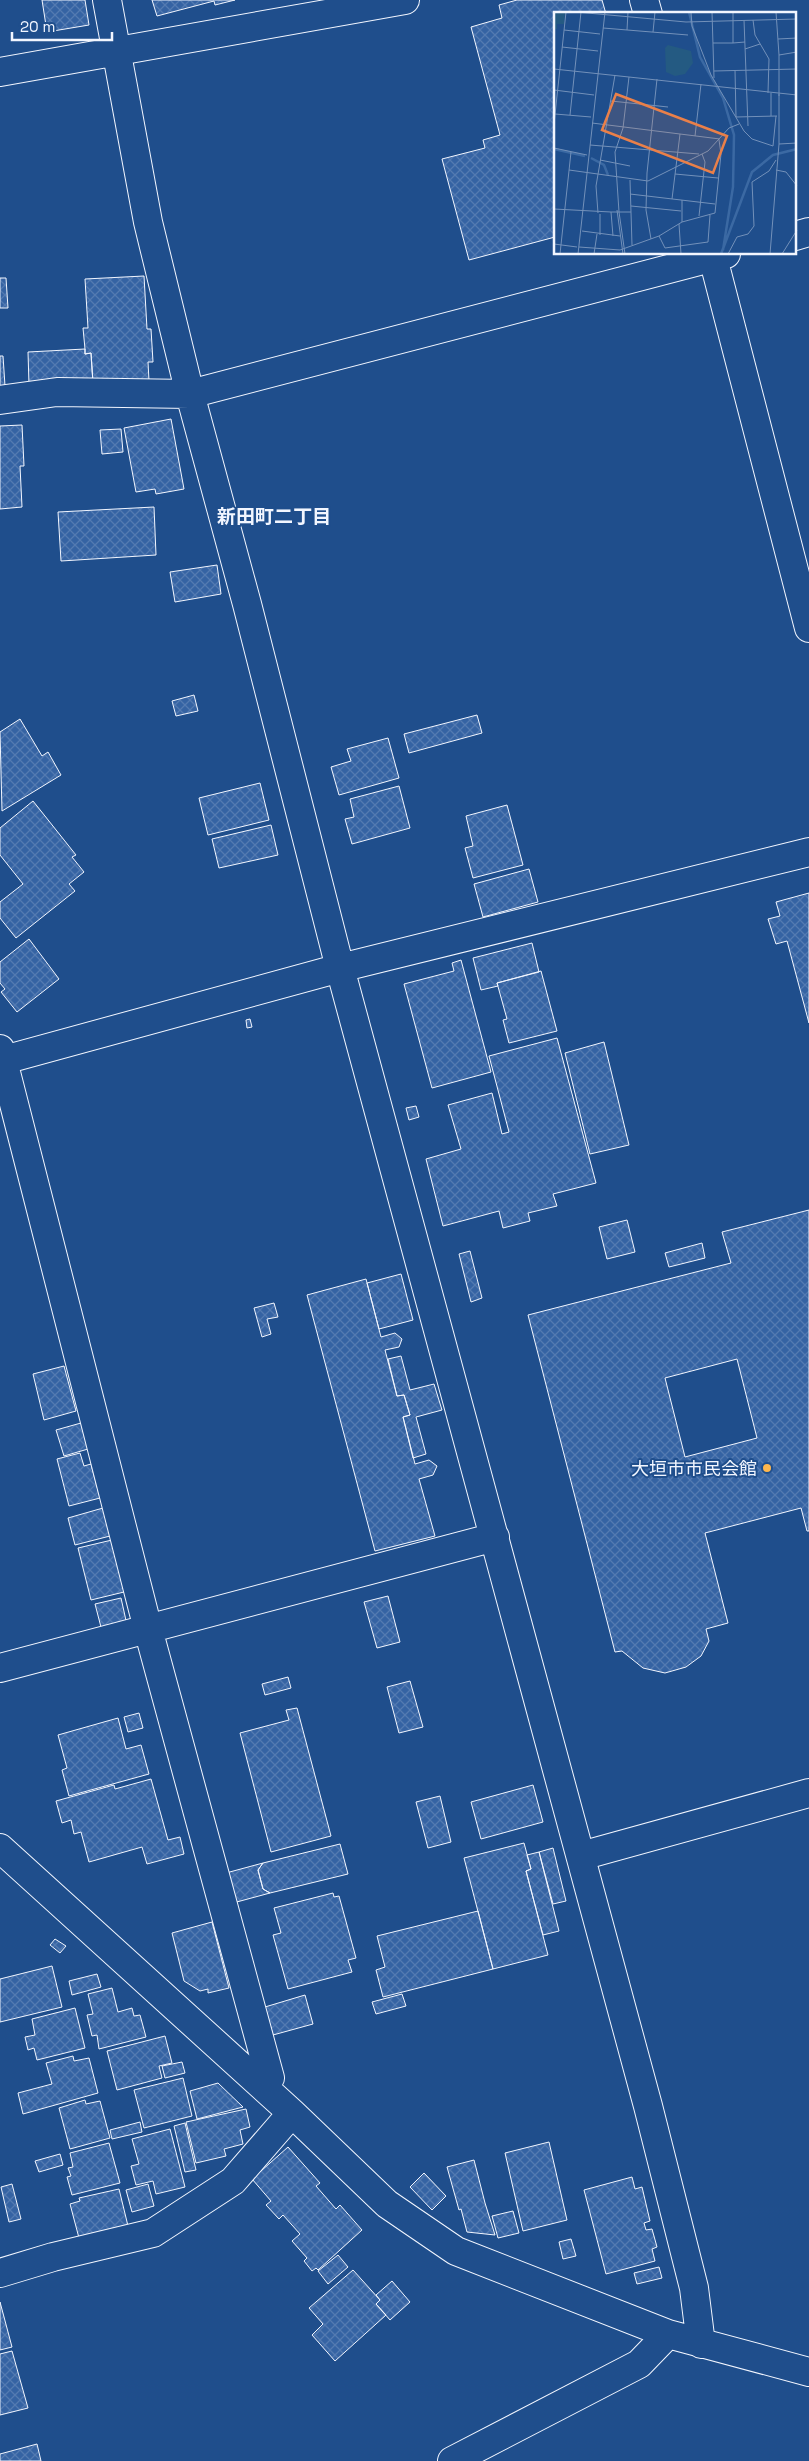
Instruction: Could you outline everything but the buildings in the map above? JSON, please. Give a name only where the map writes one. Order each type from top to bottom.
[{"type":"street","points":[[107,0],[148,222],[190,394],[247,604],[340,968],[648,2106],[694,2288],[700,2344]]},
{"type":"street","points":[[0,72],[404,0]]},
{"type":"street","points":[[796,236],[809,232]]},
{"type":"street","points":[[0,400],[57,392],[190,394],[717,255],[809,628]]},
{"type":"street","points":[[264,2088],[270,2078],[148,1629],[1,1057],[340,968],[809,852]]},
{"type":"street","points":[[0,1668],[495,1537]]},
{"type":"street","points":[[580,1856],[809,1793]]},
{"type":"street","points":[[0,1848],[292,2113],[387,2204],[456,2251],[668,2334],[809,2372]]},
{"type":"street","points":[[0,2273],[53,2257],[153,2234],[233,2181],[292,2113]]},
{"type":"street","points":[[452,2461],[639,2364],[668,2334]]},
{"type":"place","name":"大垣市市民会館","points":[[767,1468]]},
{"type":"district","name":"新田町二丁目","points":[[274,516]]}]
